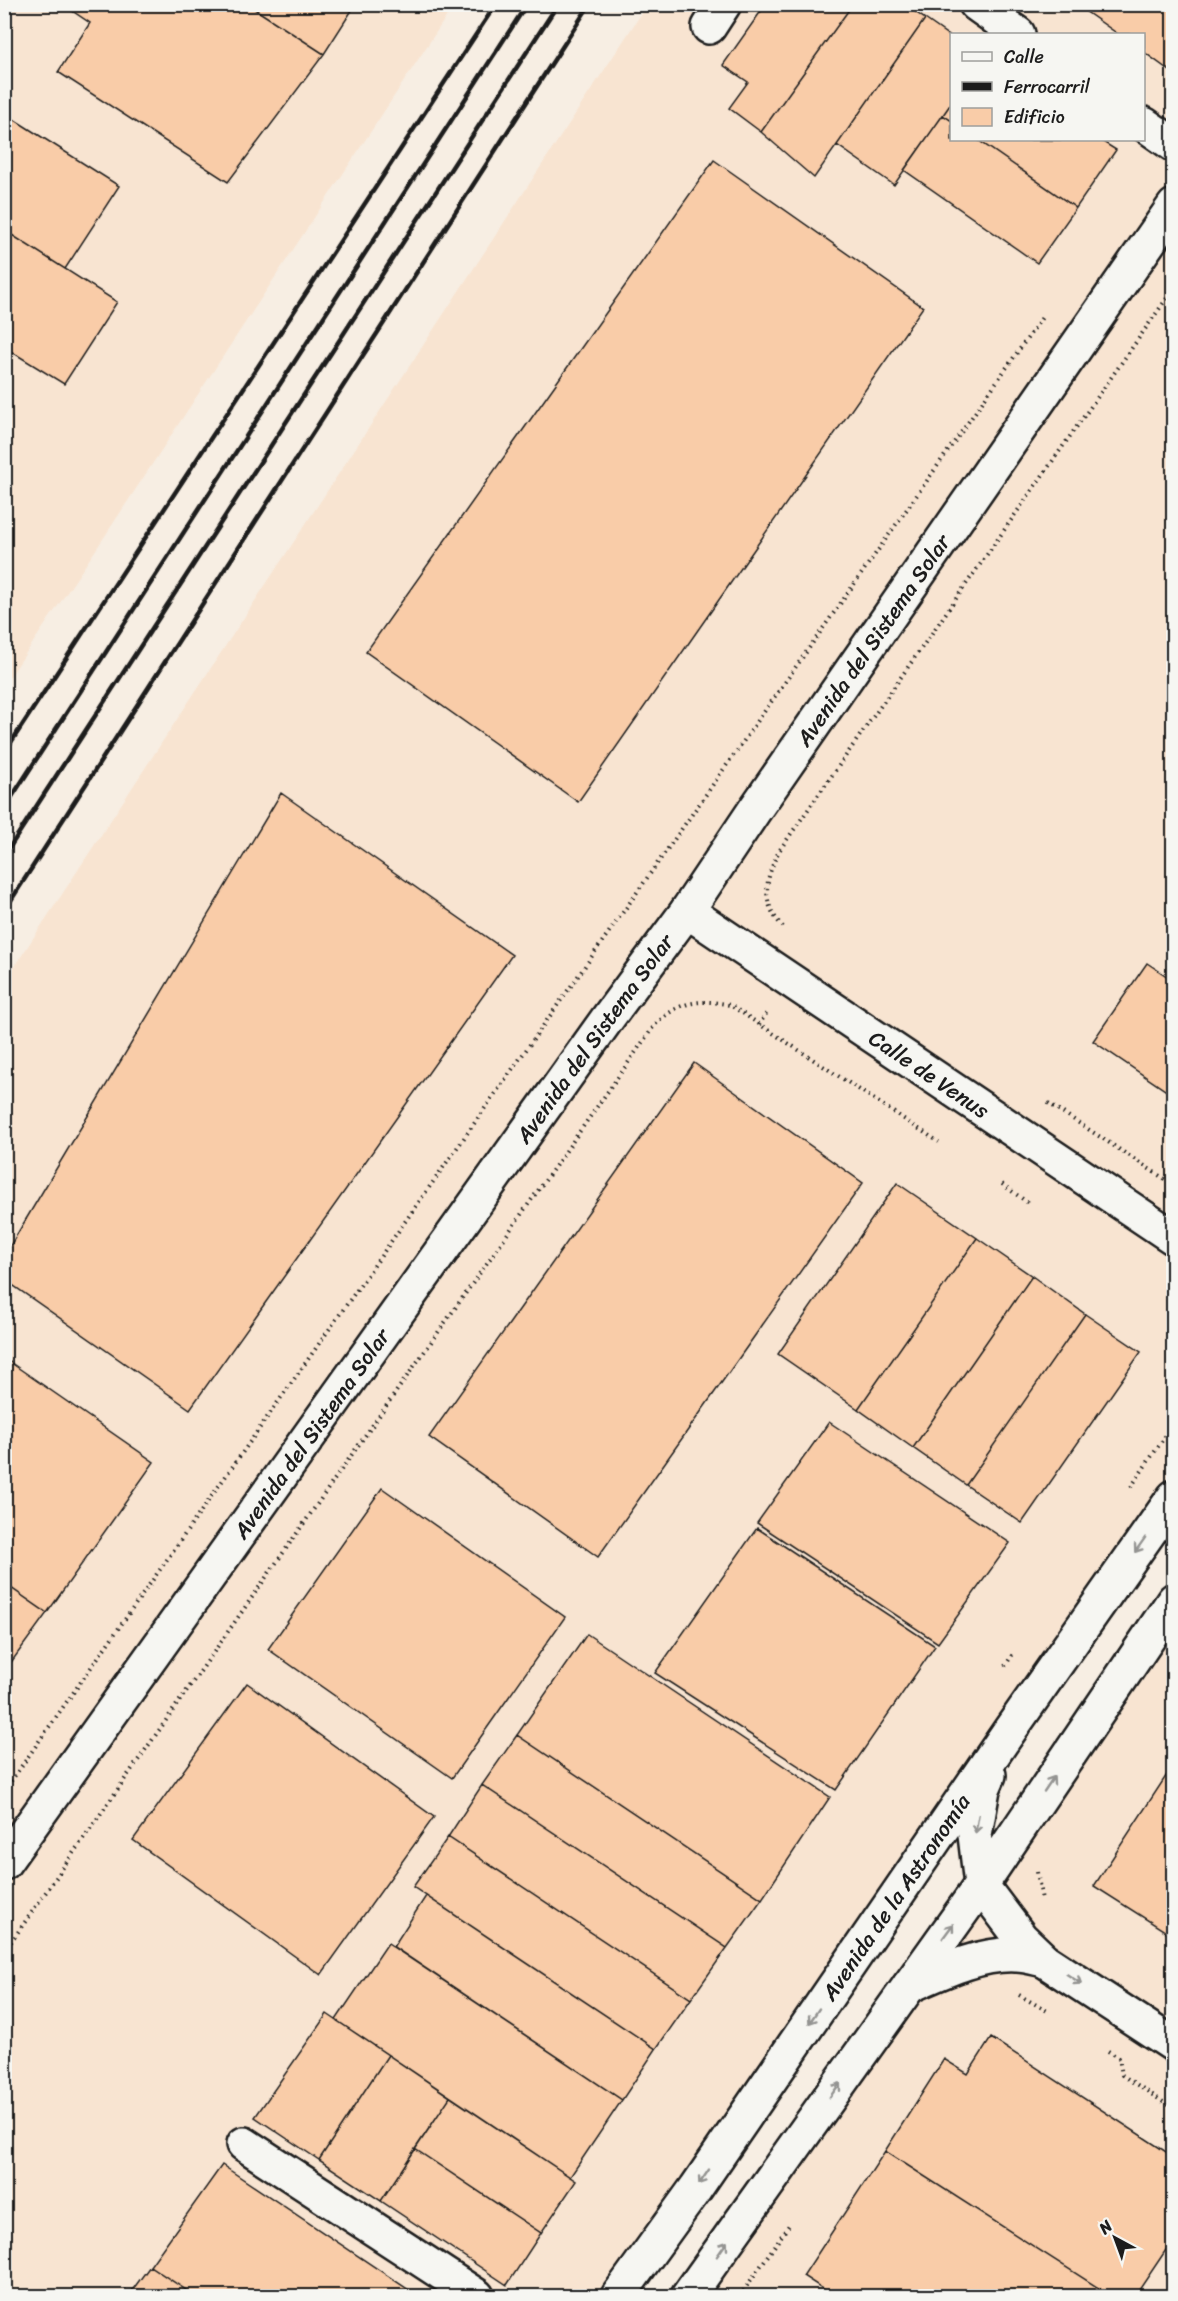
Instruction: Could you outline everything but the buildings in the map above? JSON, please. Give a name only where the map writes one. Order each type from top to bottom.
[{"type":"street","points":[[976,4],[1017,33]]},
{"type":"street","points":[[1145,125],[1173,145]]},
{"type":"street","name":"Avenida del Sistema Solar","points":[[4,1863],[687,911],[1173,206]]},
{"type":"street","name":"Calle de Venus","points":[[687,911],[1173,1238]]},
{"type":"street","name":"Avenida de la Astronomía","points":[[618,2296],[703,2178],[1010,1730],[1173,1497]]},
{"type":"street","points":[[688,2296],[981,1885],[1173,1600]]},
{"type":"street","points":[[1010,1730],[983,1789],[975,1835],[981,1885],[1021,1938],[1044,1960],[1173,2045]]},
{"type":"street","points":[[909,1986],[990,1956],[1017,1955],[1044,1960]]},
{"type":"street","points":[[244,2144],[477,2296]]},
{"type":"path","points":[[788,934],[773,916],[768,899],[769,872],[779,851],[1173,288]]},
{"type":"path","points":[[4,1791],[1043,316]]},
{"type":"path","points":[[4,1952],[373,1424],[654,1026],[666,1014],[687,1004],[709,1000],[730,1005],[939,1142]]},
{"type":"path","points":[[1048,1103],[1173,1185]]},
{"type":"path","points":[[1002,1184],[1031,1205]]},
{"type":"path","points":[[1037,1867],[1041,1899],[1046,1909]]},
{"type":"path","points":[[1011,1992],[1051,2013]]},
{"type":"path","points":[[1102,2046],[1119,2058],[1122,2075],[1173,2109]]},
{"type":"path","points":[[741,2296],[794,2217]]},
{"type":"shaded area","points":[[5,5],[454,5],[5,684]]},
{"type":"shaded area","points":[[647,5],[1173,5],[1173,1497],[618,2296],[5,2296],[5,981]]},
{"type":"shaded area","points":[[1173,1600],[1173,2296],[688,2296]]},
{"type":"railway","points":[[4,753],[496,4]]},
{"type":"railway","points":[[4,809],[527,4]]},
{"type":"railway","points":[[4,856],[558,4]]},
{"type":"railway","points":[[4,911],[590,4]]}]
